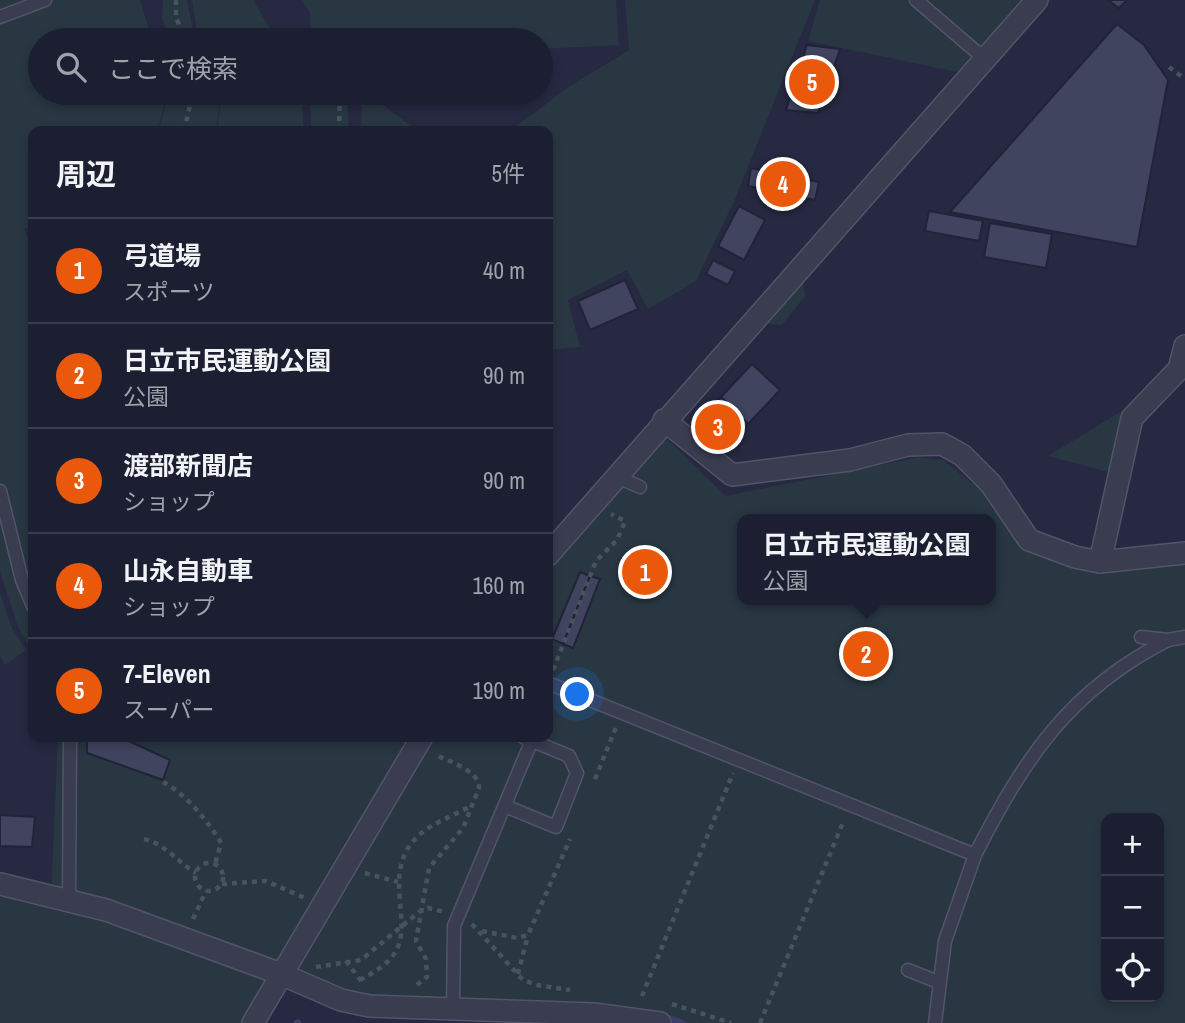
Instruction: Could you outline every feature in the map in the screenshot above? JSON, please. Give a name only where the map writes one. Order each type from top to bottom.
[{"type":"street","points":[[553,549],[664,420],[1037,0]]},
{"type":"street","points":[[1100,562],[1132,418],[1179,369],[1185,346]]},
{"type":"street","points":[[664,420],[732,475],[850,460],[908,445],[942,444],[962,455],[991,484],[1029,540],[1075,557],[1100,562],[1185,554]]},
{"type":"street","points":[[253,1023],[418,742]]},
{"type":"street","points":[[0,884],[69,900],[185,938],[341,1000],[369,1006],[660,1023]]},
{"type":"lane","points":[[0,17],[45,0]]},
{"type":"lane","points":[[916,0],[986,60]]},
{"type":"lane","points":[[615,476],[640,487]]},
{"type":"lane","points":[[0,491],[28,594]]},
{"type":"lane","points":[[1141,637],[1168,640],[1185,637]]},
{"type":"lane","points":[[934,1023],[945,941],[975,855],[1016,778],[1057,721],[1103,678],[1134,657],[1168,640]]},
{"type":"lane","points":[[553,685],[975,855]]},
{"type":"lane","points":[[69,900],[70,742]]},
{"type":"lane","points":[[453,1009],[454,926],[505,806],[526,742]]},
{"type":"lane","points":[[505,806],[556,827],[575,782],[576,764],[569,756],[536,742]]},
{"type":"lane","points":[[908,970],[938,982]]},
{"type":"path","points":[[176,0],[176,17],[180,28]]},
{"type":"path","points":[[1169,67],[1185,79]]},
{"type":"path","points":[[185,126],[190,105]]},
{"type":"path","points":[[339,126],[340,105]]},
{"type":"path","points":[[553,670],[596,561],[617,540],[625,521],[592,504]]},
{"type":"path","points":[[410,987],[427,977],[429,969],[416,941],[429,868],[456,838],[480,788],[477,778],[421,742]]},
{"type":"path","points":[[642,996],[739,760]]},
{"type":"path","points":[[163,782],[174,788],[213,829],[222,843],[215,864]]},
{"type":"path","points":[[760,1023],[850,805]]},
{"type":"path","points":[[359,981],[392,957],[401,939],[398,881],[408,850],[419,834],[470,807]]},
{"type":"path","points":[[144,839],[155,842],[196,873]]},
{"type":"path","points":[[346,863],[373,877],[398,881]]},
{"type":"path","points":[[215,864],[224,875],[222,884],[215,891],[206,891],[198,886],[196,873],[201,865],[215,864]]},
{"type":"path","points":[[222,884],[266,881],[321,906]]},
{"type":"path","points":[[185,938],[206,891]]},
{"type":"path","points":[[281,974],[361,960],[421,911],[437,909],[482,931],[518,974],[537,985]]},
{"type":"path","points":[[518,974],[528,935]]},
{"type":"path","points":[[346,961],[359,981],[372,986]]},
{"type":"shaded area","points":[[0,0],[140,0],[148,28],[28,28],[28,105],[164,105],[159,126],[28,126],[28,229],[24,229],[28,239],[28,644],[18,627],[0,572]]},
{"type":"shaded area","points":[[163,0],[187,0],[193,28],[165,28],[162,18]]},
{"type":"shaded area","points":[[192,0],[253,0],[270,28],[196,28]]},
{"type":"shaded area","points":[[302,0],[616,0],[619,45],[553,48],[553,28],[310,28],[310,13]]},
{"type":"shaded area","points":[[625,0],[815,0],[735,199],[696,281],[648,309],[627,270],[568,300],[580,347],[553,350],[553,126],[517,126],[544,105],[553,105],[553,99],[567,88],[629,50]]},
{"type":"shaded area","points":[[820,0],[1033,0],[967,74],[808,41]]},
{"type":"shaded area","points":[[165,105],[219,105],[217,126],[160,126]]},
{"type":"shaded area","points":[[220,105],[302,105],[304,126],[218,126]]},
{"type":"shaded area","points":[[310,105],[348,105],[349,126],[311,126]]},
{"type":"shaded area","points":[[362,105],[383,105],[411,126],[361,126]]},
{"type":"shaded area","points":[[802,278],[805,296],[782,325],[762,323]]},
{"type":"shaded area","points":[[1125,409],[1112,473],[1048,456]]},
{"type":"shaded area","points":[[656,428],[726,496],[919,457],[943,460],[981,490],[1023,550],[1104,572],[1185,564],[1185,1023],[660,1023],[369,1006],[281,974],[253,1023],[0,1023],[0,884],[51,895],[58,742],[553,742],[553,549]]},
{"type":"shaded area","points":[[0,593],[12,628],[26,650],[5,665],[0,656]]},
{"type":"building","points":[[1108,0],[1127,0],[1119,8]]},
{"type":"building","points":[[1117,24],[1144,45],[1168,80],[1137,247],[950,212]]},
{"type":"building","points":[[807,45],[840,49],[818,113],[786,110]]},
{"type":"building","points":[[751,168],[819,182],[815,200],[748,186]]},
{"type":"building","points":[[739,206],[765,220],[744,260],[718,246]]},
{"type":"building","points":[[929,211],[983,221],[979,241],[925,231]]},
{"type":"building","points":[[990,223],[1052,234],[1046,268],[984,257]]},
{"type":"building","points":[[713,260],[735,271],[728,285],[706,274]]},
{"type":"building","points":[[625,280],[638,309],[590,330],[578,301]]},
{"type":"building","points":[[752,364],[780,390],[748,424],[721,397]]},
{"type":"building","points":[[721,397],[748,424],[716,457],[689,431]]},
{"type":"building","points":[[580,572],[590,576],[563,644],[553,639]]},
{"type":"building","points":[[590,576],[600,579],[573,648],[563,644]]},
{"type":"building","points":[[87,742],[131,742],[170,760],[163,780],[87,753]]},
{"type":"building","points":[[0,815],[35,817],[32,847],[0,846]]},
{"type":"waterway","points":[[662,1016],[682,1023]]},
{"type":"place","name":"7-Eleven","points":[[812,82]]},
{"type":"place","name":"山永自動車","points":[[783,184]]},
{"type":"place","name":"渡部新聞店","points":[[718,427]]},
{"type":"place","name":"弓道場","points":[[645,572]]},
{"type":"place","name":"日立市民運動公園","points":[[866,654]]}]
